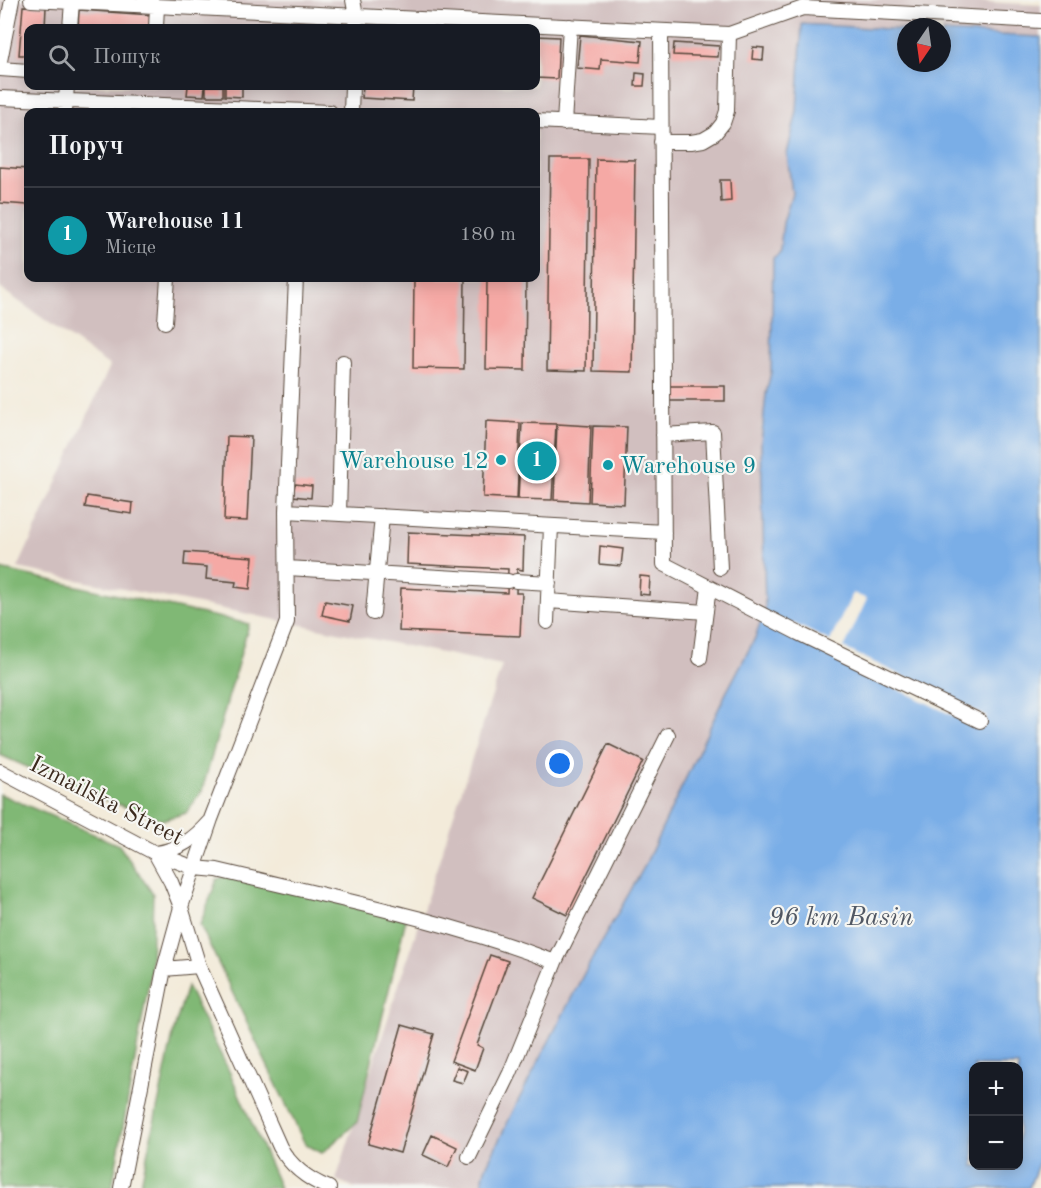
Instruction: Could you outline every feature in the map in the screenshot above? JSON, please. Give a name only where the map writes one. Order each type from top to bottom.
[{"type":"street","points":[[0,61],[12,0]]},
{"type":"street","points":[[32,0],[157,6],[176,4],[300,6],[355,22],[462,24]]},
{"type":"street","points":[[353,0],[355,22]]},
{"type":"street","points":[[70,24],[72,2]]},
{"type":"street","points":[[156,24],[157,6]]},
{"type":"street","points":[[540,25],[729,34],[803,8],[1041,21]]},
{"type":"street","points":[[564,123],[570,26]]},
{"type":"street","points":[[661,31],[664,564],[758,614],[980,720]]},
{"type":"street","points":[[662,142],[703,140],[715,133],[723,123],[727,111],[729,34]]},
{"type":"street","points":[[0,69],[24,70]]},
{"type":"street","points":[[65,107],[67,90]]},
{"type":"street","points":[[351,108],[352,90]]},
{"type":"street","points":[[0,98],[65,107],[121,108]]},
{"type":"street","points":[[540,122],[662,127]]},
{"type":"street","points":[[165,322],[168,282]]},
{"type":"street","points":[[121,1188],[164,969],[181,907],[212,819],[288,622],[286,511],[296,282]]},
{"type":"street","points":[[339,514],[343,362]]},
{"type":"street","points":[[663,435],[713,432],[720,568]]},
{"type":"street","points":[[286,511],[664,532]]},
{"type":"street","points":[[373,613],[382,516]]},
{"type":"street","points":[[547,622],[551,526]]},
{"type":"street","points":[[287,568],[549,583]]},
{"type":"street","points":[[699,658],[709,587]]},
{"type":"street","points":[[548,601],[706,612]]},
{"type":"street","points":[[469,1157],[510,1073],[555,962],[668,735]]},
{"type":"street","name":"Izmailska Street","points":[[0,771],[155,853],[195,867],[217,870],[420,918],[512,946],[555,962]]},
{"type":"street","points":[[212,819],[185,844],[170,851],[155,853],[171,882],[181,907],[199,966],[280,1147],[296,1168],[323,1187]]},
{"type":"street","points":[[164,969],[199,966]]},
{"type":"shaded area","points":[[0,0],[953,0],[1041,5],[1041,37],[951,32],[951,18],[897,18],[897,29],[802,24],[797,111],[787,154],[792,193],[783,223],[780,249],[773,258],[771,372],[761,427],[765,609],[755,638],[726,693],[643,869],[592,958],[517,1103],[485,1169],[481,1188],[356,1188],[336,1180],[502,665],[18,568],[110,366],[0,288]]},
{"type":"green space","points":[[0,569],[249,624],[202,791],[186,813],[162,820],[81,791],[0,755]]},
{"type":"green space","points":[[0,794],[119,845],[153,894],[151,970],[112,1188],[0,1188]]},
{"type":"green space","points":[[229,875],[406,919],[357,1122],[322,1153],[305,1144],[200,925],[217,879]]},
{"type":"green space","points":[[187,986],[230,1073],[280,1188],[140,1188],[174,1030]]},
{"type":"water","name":"96 km Basin","points":[[802,24],[897,29],[897,72],[951,72],[951,32],[1041,37],[1041,1157],[1029,1188],[481,1188],[485,1169],[517,1103],[592,958],[643,869],[726,693],[755,638],[765,609],[761,443],[766,394],[771,372],[773,258],[780,249],[783,223],[792,193],[787,154],[797,111]]},
{"type":"pier","points":[[853,593],[867,599],[844,648],[987,716],[981,729],[787,636],[793,623],[830,641]]},
{"type":"building","points":[[23,6],[46,7],[45,24],[24,24],[24,55],[19,55]]},
{"type":"building","points":[[79,10],[152,15],[151,24],[78,24]]},
{"type":"building","points":[[580,35],[642,41],[640,62],[601,59],[600,70],[577,68]]},
{"type":"building","points":[[540,36],[559,37],[557,79],[540,78]]},
{"type":"building","points":[[674,43],[719,46],[718,57],[673,55]]},
{"type":"building","points":[[753,47],[764,48],[763,60],[752,59]]},
{"type":"building","points":[[636,73],[645,74],[644,86],[635,86]]},
{"type":"building","points":[[188,90],[205,90],[204,96],[187,95]]},
{"type":"building","points":[[206,90],[223,90],[223,96],[206,96]]},
{"type":"building","points":[[225,90],[242,90],[242,97],[225,96]]},
{"type":"building","points":[[363,90],[413,90],[412,101],[362,98]]},
{"type":"building","points":[[550,159],[589,159],[586,371],[547,370]]},
{"type":"building","points":[[596,159],[635,160],[632,372],[593,371]]},
{"type":"building","points":[[0,167],[24,169],[24,205],[0,203]]},
{"type":"building","points":[[720,180],[730,180],[731,201],[721,202]]},
{"type":"building","points":[[414,282],[465,282],[464,369],[413,368]]},
{"type":"building","points":[[487,282],[526,282],[525,370],[486,369]]},
{"type":"building","points":[[670,386],[725,386],[725,401],[670,401]]},
{"type":"building","name":"Warehouse 12","points":[[486,421],[520,423],[517,499],[483,497]]},
{"type":"building","points":[[522,423],[556,424],[552,500],[518,499]]},
{"type":"building","points":[[557,424],[591,426],[588,502],[554,500]]},
{"type":"building","name":"Warehouse 9","points":[[593,426],[627,427],[624,504],[590,502]]},
{"type":"building","points":[[227,436],[251,437],[247,521],[224,520]]},
{"type":"building","points":[[295,484],[312,486],[311,498],[293,496]]},
{"type":"building","points":[[87,496],[133,503],[132,514],[85,507]]},
{"type":"building","points":[[408,532],[524,537],[523,570],[517,569],[516,593],[522,593],[520,636],[399,631],[401,588],[507,593],[508,569],[407,564]]},
{"type":"building","points":[[600,546],[623,549],[621,566],[599,564]]},
{"type":"building","points":[[185,552],[253,557],[250,589],[235,587],[236,582],[206,579],[207,567],[184,565]]},
{"type":"building","points":[[640,576],[650,577],[649,595],[639,594]]},
{"type":"building","points":[[325,601],[353,606],[350,621],[322,615]]},
{"type":"building","points":[[608,744],[643,761],[567,915],[532,898]]},
{"type":"building","points":[[490,955],[508,961],[477,1045],[483,1048],[475,1070],[451,1061]]},
{"type":"building","points":[[402,1025],[434,1034],[400,1153],[368,1144]]},
{"type":"building","points":[[457,1067],[468,1071],[463,1083],[452,1080]]},
{"type":"building","points":[[432,1135],[457,1147],[448,1167],[423,1155]]},
{"type":"place","name":"Warehouse 12","points":[[501,460]]},
{"type":"place","name":"Warehouse 11","points":[[537,461]]},
{"type":"place","name":"Warehouse 9","points":[[608,465]]}]
